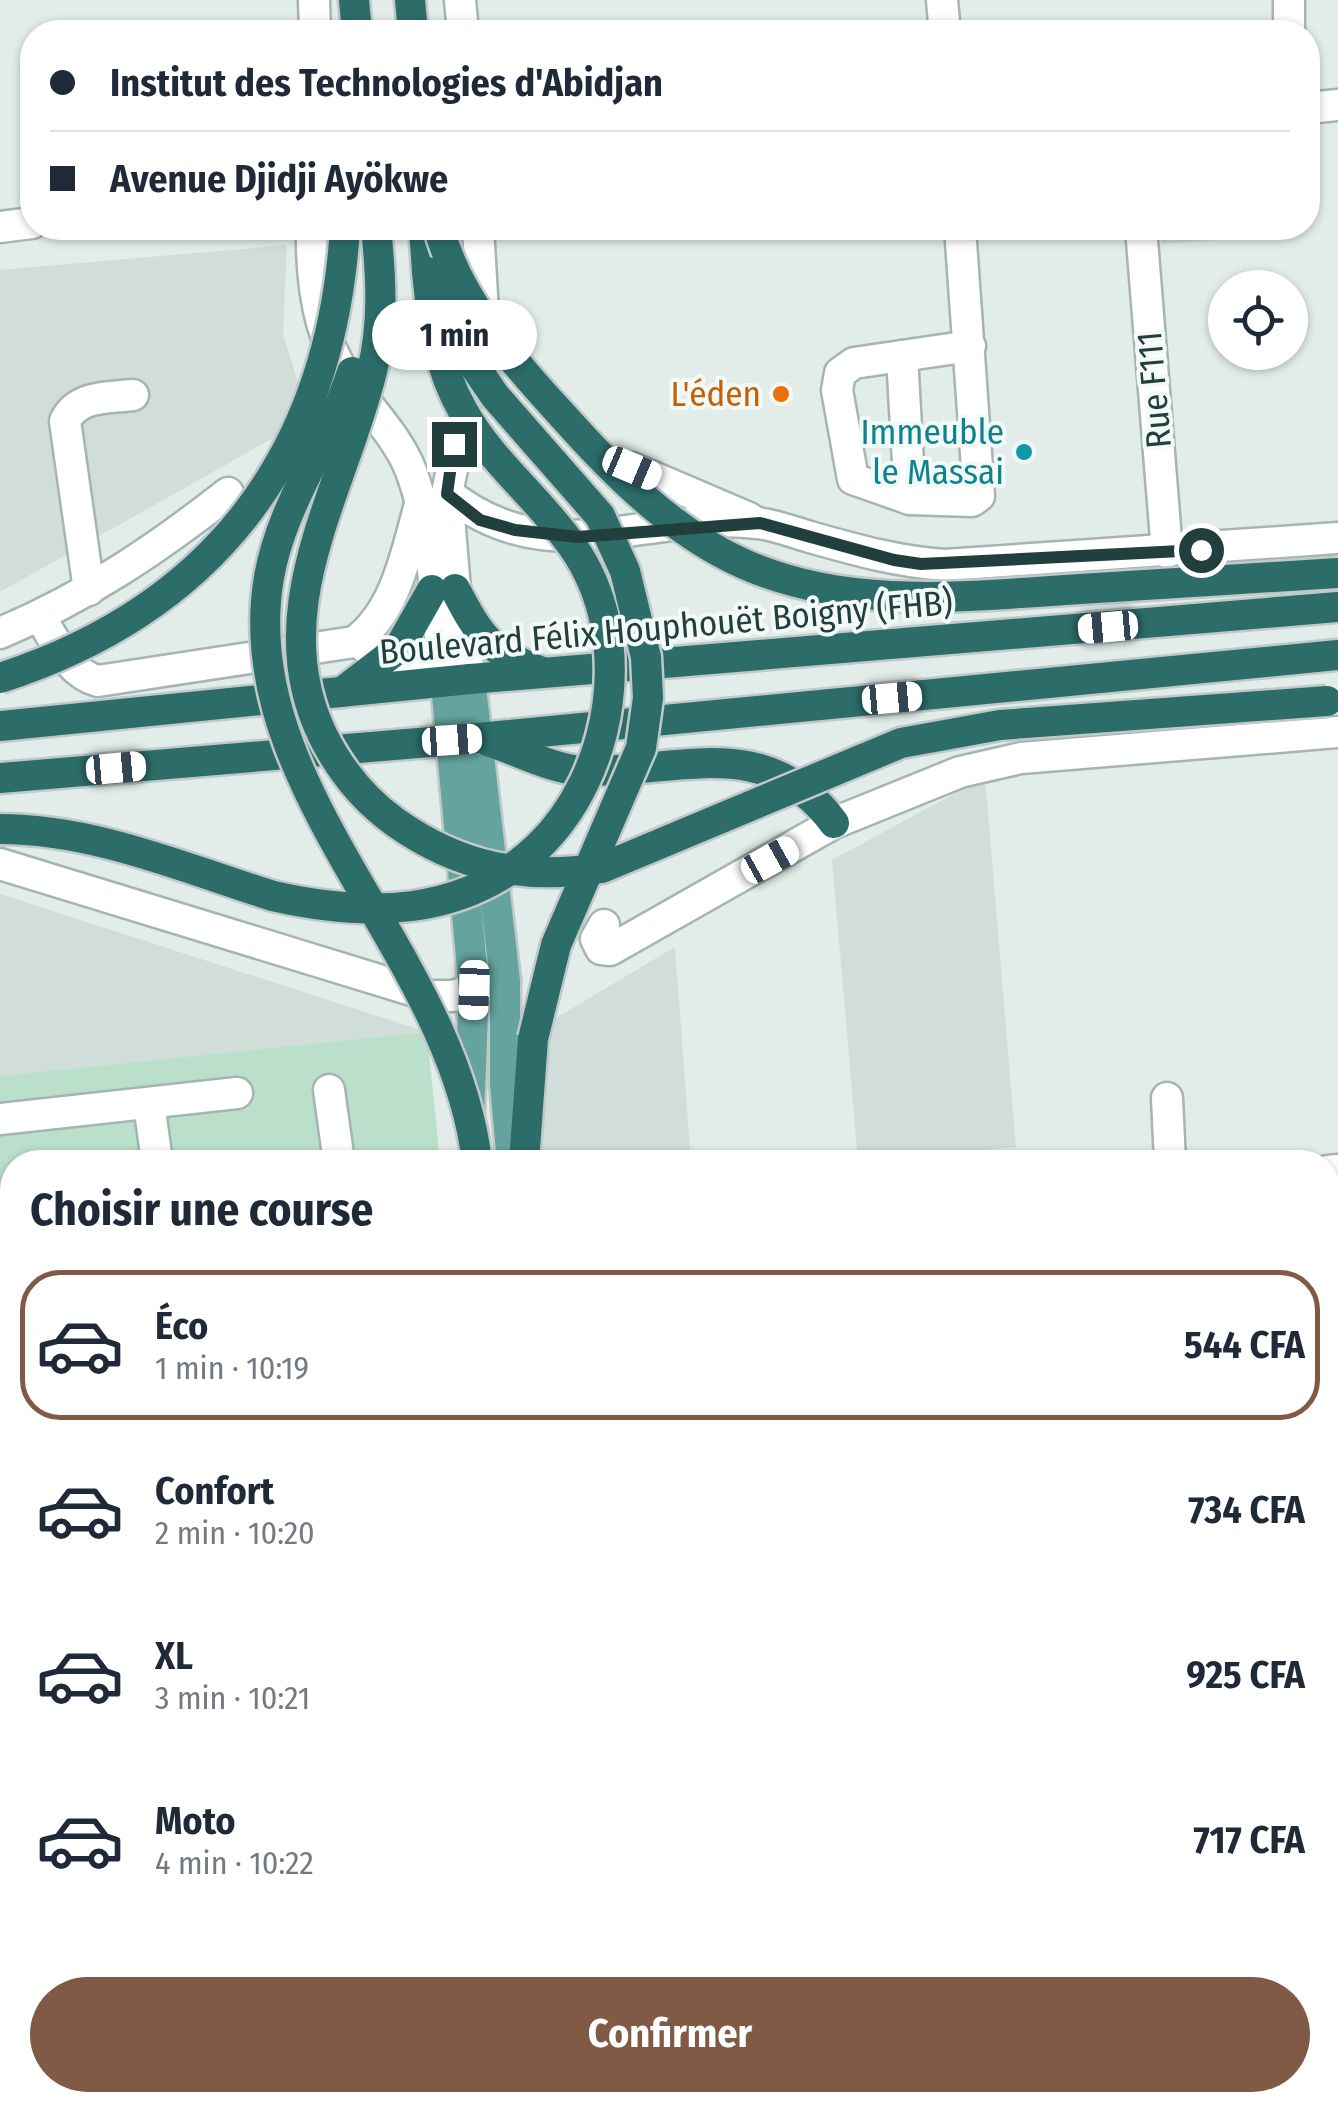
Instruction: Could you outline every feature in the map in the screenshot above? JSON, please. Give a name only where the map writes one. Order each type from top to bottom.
[{"type":"highway","points":[[0,678],[47,663],[114,628],[165,593],[224,541],[262,496],[292,446],[319,374],[335,310],[344,240]]},
{"type":"highway","points":[[379,240],[382,284],[372,375],[308,569],[301,619],[302,669],[320,730],[348,779],[380,811],[448,856],[510,873],[557,875],[602,868],[901,743],[1000,725],[1332,700]]},
{"type":"highway","points":[[0,829],[43,829],[98,840],[273,896],[357,912],[406,909],[489,880],[522,862],[560,826],[584,790],[605,716],[610,677],[605,629],[593,585],[574,548],[464,414],[444,373],[433,333],[425,240]]},
{"type":"highway","points":[[446,240],[462,284],[526,376],[640,494],[695,538],[743,564],[797,584],[925,599],[1338,573]]},
{"type":"highway","points":[[427,272],[471,361],[495,396],[600,516],[625,571],[646,657],[648,698],[641,748],[556,945],[533,1039],[525,1150]]},
{"type":"highway","points":[[382,284],[349,382],[287,510],[270,577],[265,635],[271,692],[320,818],[402,952],[440,1029],[465,1097],[475,1150]]},
{"type":"highway","points":[[342,692],[388,657],[443,590],[479,636],[507,658],[550,675]]},
{"type":"highway","name":"Boulevard Félix Houphouët Boigny (FHB)","points":[[0,726],[342,692],[1338,607]]},
{"type":"highway","points":[[0,778],[465,739],[1338,655]]},
{"type":"highway","points":[[465,739],[581,771],[726,762],[760,768],[793,780],[815,797],[834,823]]},
{"type":"main road","points":[[458,682],[505,980],[505,1084],[511,1150]]},
{"type":"main road","points":[[465,739],[474,990],[467,1150]]},
{"type":"street","points":[[312,240],[311,272],[331,348],[343,372],[434,497],[443,590],[458,682],[354,642]]},
{"type":"street","points":[[311,272],[345,240]]},
{"type":"street","points":[[40,617],[82,677],[98,681],[354,642],[373,628],[434,497],[454,444],[486,320],[478,240]]},
{"type":"street","points":[[961,240],[970,346],[979,496],[972,501],[910,499],[862,486],[853,479],[837,390],[840,373],[854,363],[970,346]]},
{"type":"street","name":"Rue F111","points":[[1142,240],[1167,552]]},
{"type":"street","points":[[902,356],[910,499]]},
{"type":"street","points":[[89,590],[65,421],[71,408],[86,400],[133,395]]},
{"type":"street","points":[[632,468],[760,523],[921,564],[1167,552],[1338,538]]},
{"type":"street","points":[[0,633],[40,617],[153,552],[228,494]]},
{"type":"street","points":[[434,497],[480,520],[560,536],[760,523]]},
{"type":"street","points":[[604,925],[596,939],[601,949],[610,950],[834,823],[915,788],[1020,758],[1338,732]]},
{"type":"street","points":[[0,864],[431,996],[474,990],[505,980]]},
{"type":"street","points":[[329,1090],[337,1150]]},
{"type":"street","points":[[0,1119],[237,1093]]},
{"type":"street","points":[[1167,1098],[1169,1150]]},
{"type":"street","points":[[149,1103],[156,1150]]},
{"type":"shaded area","points":[[1161,240],[1212,240],[1161,244]]},
{"type":"shaded area","points":[[287,245],[283,334],[298,382],[275,437],[0,592],[0,270]]},
{"type":"shaded area","points":[[985,777],[1016,1147],[857,1150],[832,860]]},
{"type":"shaded area","points":[[0,894],[427,1032],[0,1076]]},
{"type":"shaded area","points":[[675,947],[690,1150],[541,1150],[535,1093],[541,1027]]},
{"type":"green space","points":[[427,1032],[439,1150],[0,1150],[0,1076]]},
{"type":"place","name":"L'éden","points":[[781,394]]},
{"type":"place","name":"Immeuble le Massai","points":[[1024,452]]},
{"type":"route","points":[[454,444],[447,494],[480,520],[515,530],[578,537],[760,523],[894,560],[945,565],[1201,550]]}]
